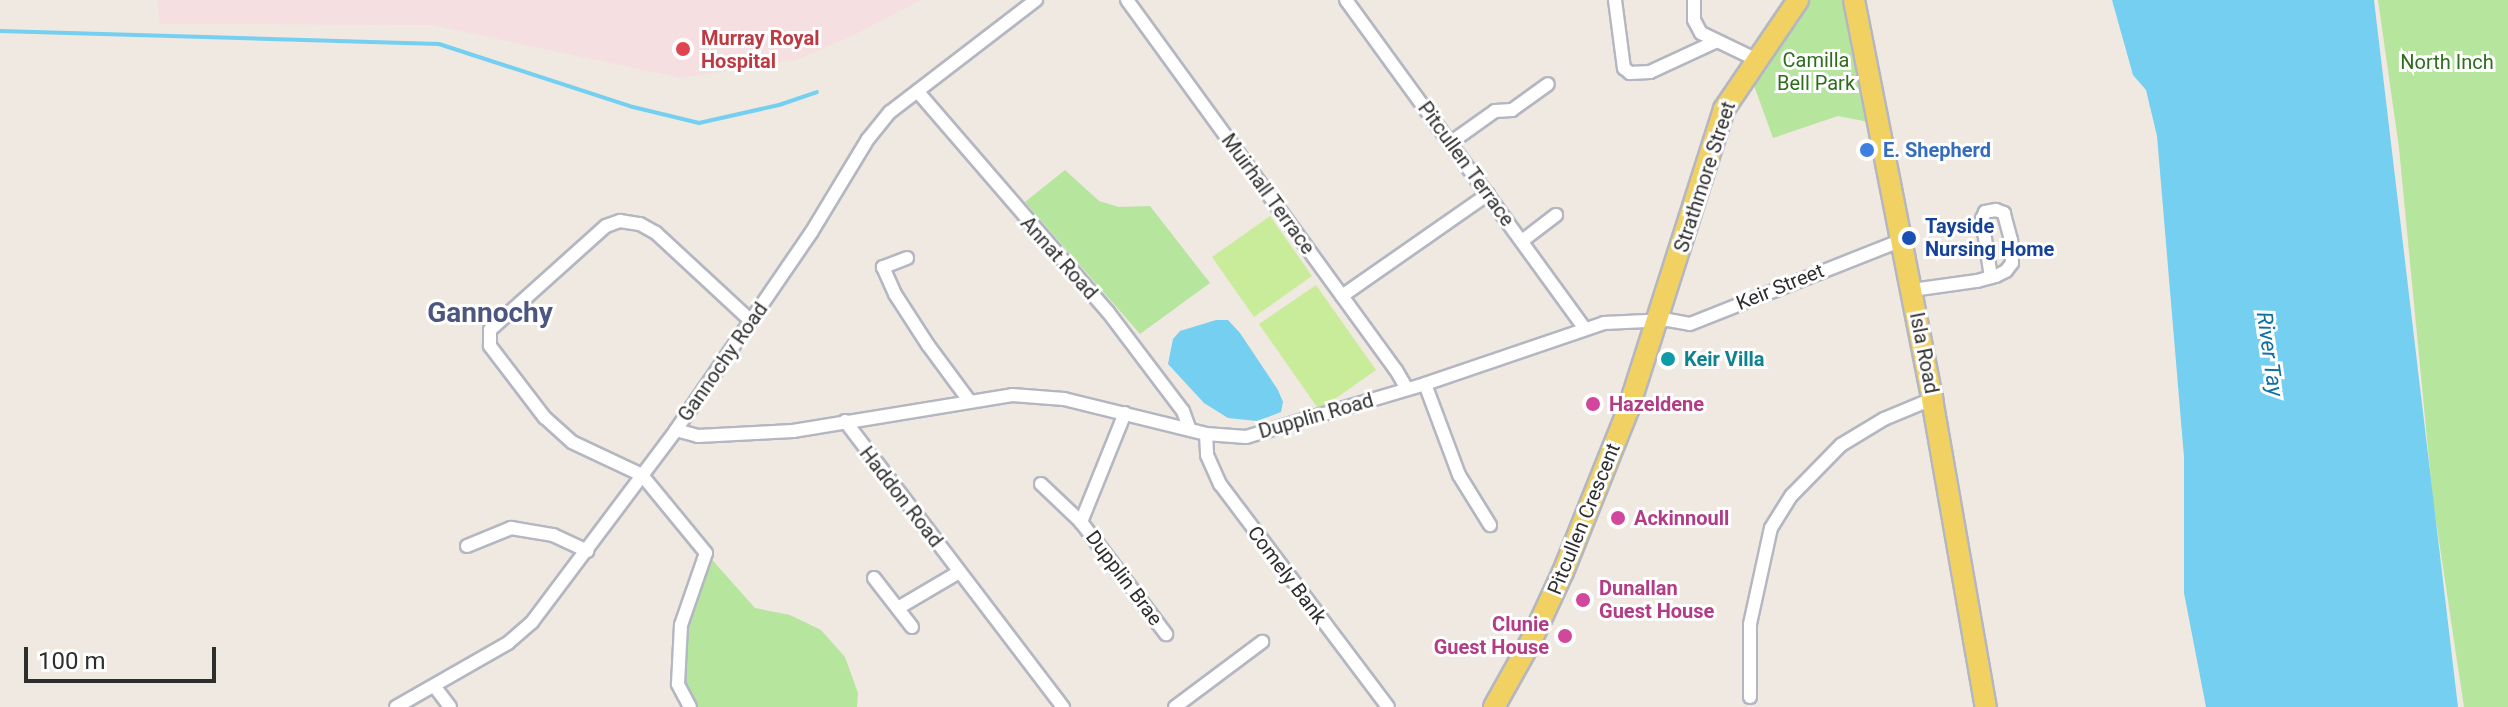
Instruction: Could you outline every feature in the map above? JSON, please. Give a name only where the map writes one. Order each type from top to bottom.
[{"type":"main road","name":"Strathmore Street","points":[[1657,323],[1724,109],[1755,59],[1798,0]]},
{"type":"main road","name":"Isla Road","points":[[1854,0],[1912,290],[1986,707]]},
{"type":"main road","name":"Pitcullen Crescent","points":[[1494,707],[1532,639],[1569,558],[1628,410],[1657,323]]},
{"type":"street","name":"Gannochy Road","points":[[396,707],[435,687],[522,632],[587,551],[676,430],[811,233],[868,139],[890,112],[1036,0]]},
{"type":"street","name":"Muirhall Terrace","points":[[1127,0],[1407,389]]},
{"type":"street","points":[[1615,0],[1626,72],[1650,72],[1715,42]]},
{"type":"street","points":[[1694,0],[1696,25],[1715,42],[1755,59]]},
{"type":"street","name":"Pitcullen Terrace","points":[[1353,2],[1450,143],[1585,329]]},
{"type":"street","points":[[1450,143],[1495,111],[1512,110],[1548,84]]},
{"type":"street","name":"Annat Road","points":[[918,92],[1108,312],[1183,411],[1190,430]]},
{"type":"street","points":[[1342,296],[1488,194]]},
{"type":"street","points":[[1912,290],[1991,277],[2006,271],[2012,263],[2007,222],[2004,213],[1996,210],[1985,212],[1982,219],[1991,277]]},
{"type":"street","points":[[1522,241],[1556,215]]},
{"type":"street","points":[[690,707],[678,684],[681,625],[706,553],[642,475],[572,442],[545,418],[490,346],[490,330],[606,226],[620,221],[640,224],[656,233],[751,321]]},
{"type":"street","name":"Keir Street","points":[[1657,323],[1668,320],[1690,324],[1902,240]]},
{"type":"street","points":[[907,258],[883,267],[911,320],[968,399]]},
{"type":"street","name":"Dupplin Road","points":[[676,430],[698,436],[744,435],[968,399],[1012,395],[1051,398],[1206,434],[1246,437],[1425,384],[1604,323],[1657,323]]},
{"type":"street","points":[[1425,384],[1459,475],[1490,525]]},
{"type":"street","points":[[1750,697],[1750,624],[1771,528],[1792,495],[1841,445],[1884,419],[1932,399]]},
{"type":"street","name":"Dupplin Brae","points":[[1081,522],[1125,413]]},
{"type":"street","name":"Haddon Road","points":[[845,421],[1063,707]]},
{"type":"street","name":"Comely Bank","points":[[1206,434],[1207,455],[1220,484],[1388,707]]},
{"type":"street","name":"Dupplin Brae","points":[[1041,484],[1081,522],[1166,634]]},
{"type":"street","points":[[467,546],[511,528],[553,535],[587,551]]},
{"type":"street","points":[[898,608],[959,572]]},
{"type":"street","points":[[874,578],[912,627]]},
{"type":"street","points":[[1175,707],[1262,642]]},
{"type":"street","points":[[435,687],[450,707]]},
{"type":"shaded area","name":"Murray Royal Hospital","points":[[157,0],[921,0],[850,37],[796,60],[681,78],[432,25],[160,24]]},
{"type":"green space","name":"Camilla Bell Park","points":[[1808,0],[1850,0],[1874,123],[1838,116],[1773,138],[1752,80]]},
{"type":"green space","name":"North Inch","points":[[2378,0],[2508,0],[2508,707],[2464,707],[2433,501],[2399,148]]},
{"type":"green space","points":[[1065,170],[1099,201],[1119,207],[1150,206],[1210,283],[1140,334],[1025,202]]},
{"type":"green space","points":[[1270,216],[1312,276],[1254,317],[1212,257]]},
{"type":"green space","points":[[1316,285],[1376,370],[1319,410],[1259,324]]},
{"type":"green space","points":[[706,553],[755,608],[790,615],[821,630],[845,657],[858,693],[857,707],[690,707],[678,684],[681,625]]},
{"type":"water","name":"River Tay","points":[[2112,0],[2374,0],[2458,707],[2206,707],[2184,593],[2184,457],[2157,136],[2146,90],[2133,75]]},
{"type":"water","points":[[1216,320],[1228,320],[1240,333],[1278,390],[1283,402],[1281,412],[1257,421],[1228,418],[1204,403],[1168,364],[1173,339],[1180,331]]},
{"type":"waterway","points":[[0,31],[439,44],[633,107],[699,123],[779,105],[817,92]]},
{"type":"place","name":"Murray Royal Hospital","points":[[683,49]]},
{"type":"place","name":"E. Shepherd","points":[[1867,150]]},
{"type":"place","name":"Tayside Nursing Home","points":[[1909,238]]},
{"type":"place","name":"Keir Villa","points":[[1668,359]]},
{"type":"place","name":"Hazeldene","points":[[1593,404]]},
{"type":"place","name":"Ackinnoull","points":[[1618,518]]},
{"type":"place","name":"Dunallan Guest House","points":[[1583,600]]},
{"type":"place","name":"Clunie Guest House","points":[[1565,636]]},
{"type":"district","name":"Gannochy","points":[[490,313]]}]
